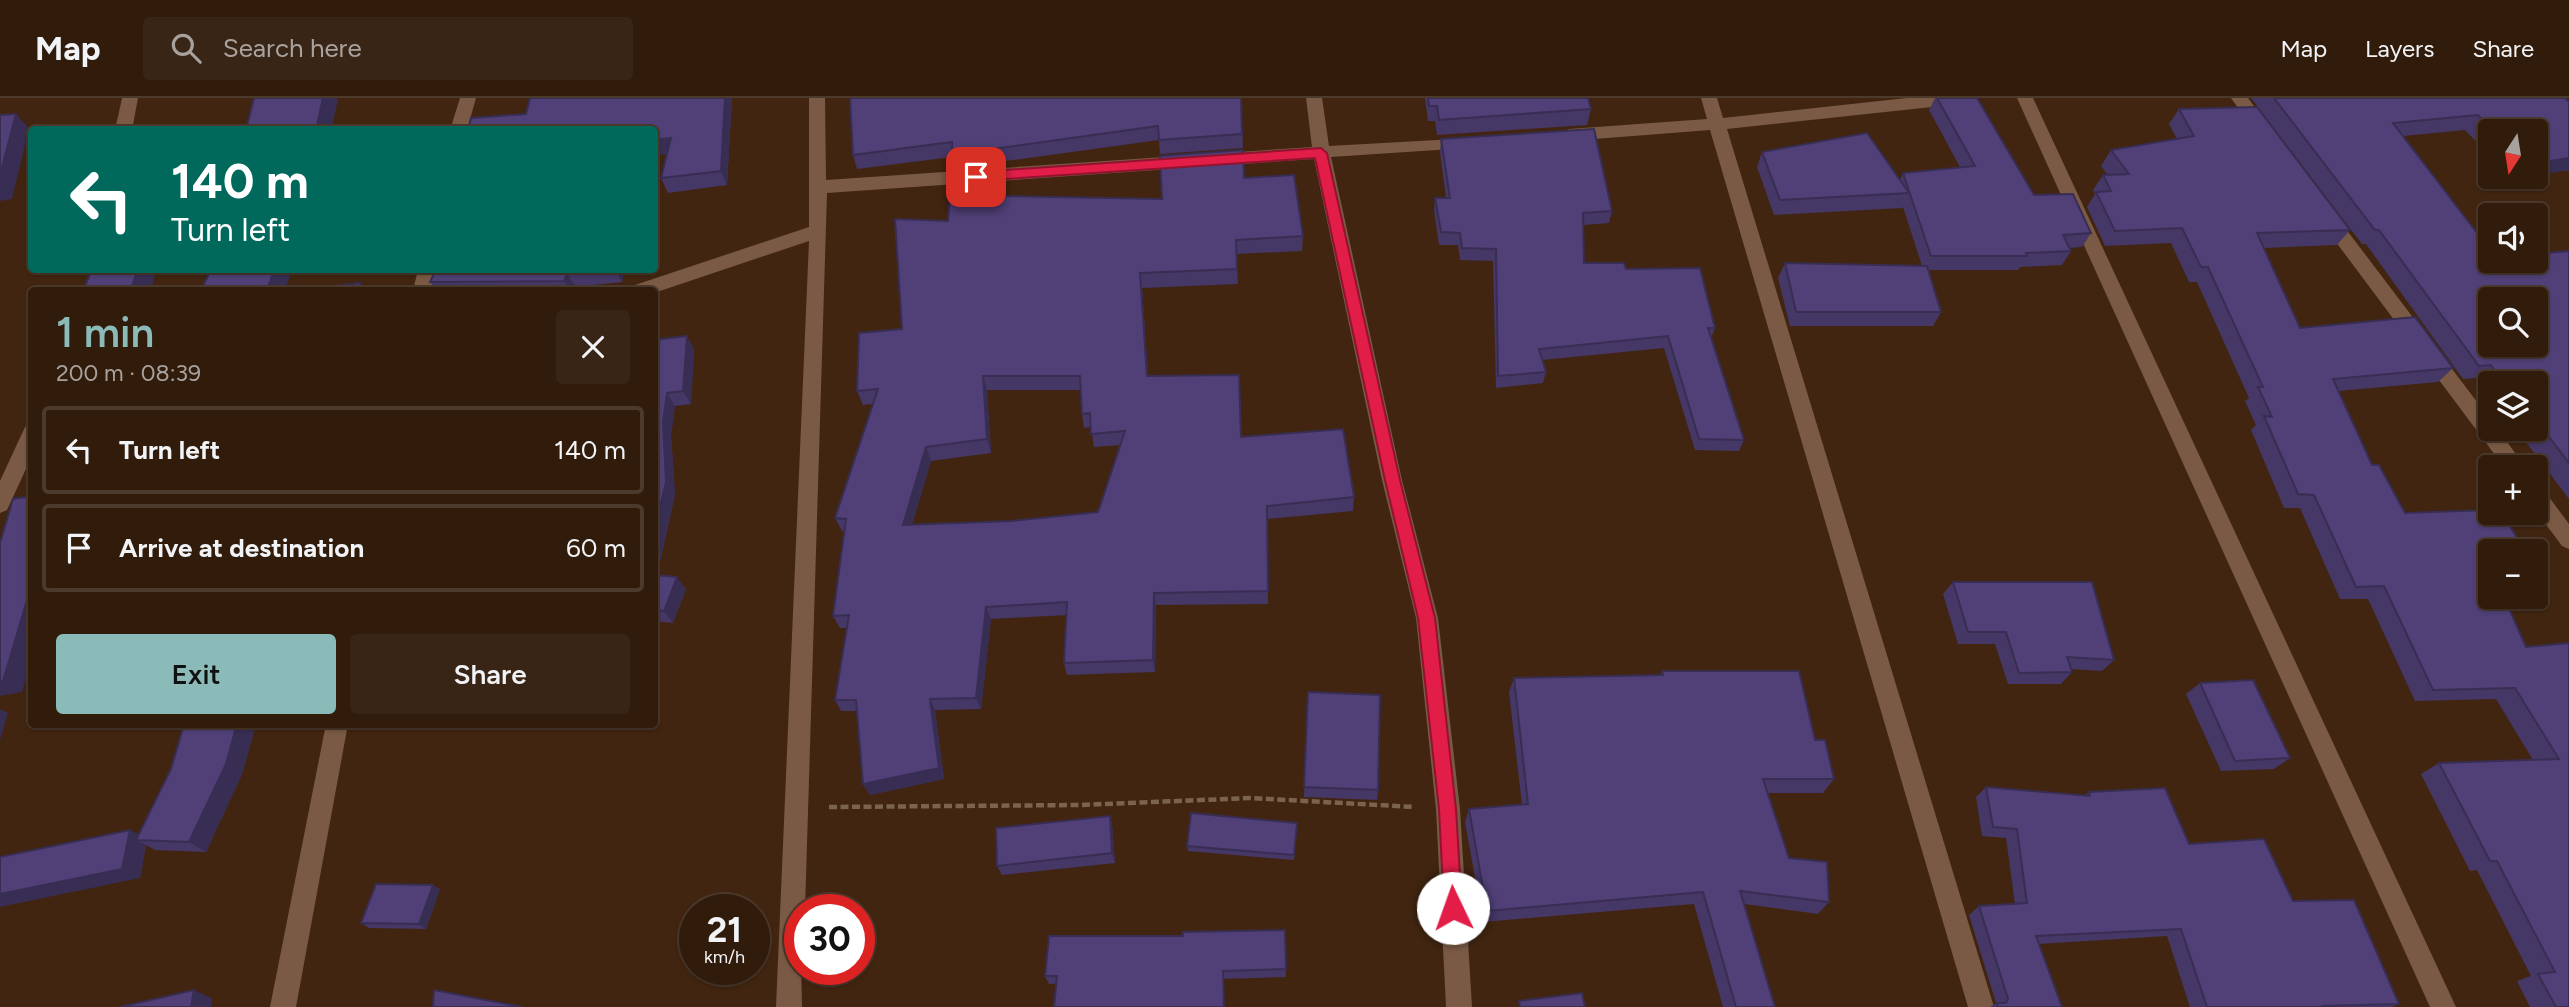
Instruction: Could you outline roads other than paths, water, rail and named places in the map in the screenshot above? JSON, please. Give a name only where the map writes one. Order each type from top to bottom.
[{"type":"street","points":[[124,126],[130,98]]},
{"type":"street","points":[[459,126],[468,98]]},
{"type":"street","points":[[789,1007],[818,231],[817,98]]},
{"type":"street","points":[[1314,98],[1321,153],[1392,480],[1427,618],[1448,809],[1459,1007]]},
{"type":"street","points":[[1709,98],[1981,1007]]},
{"type":"street","points":[[1554,136],[1718,124],[1960,98]]},
{"type":"street","points":[[2025,98],[2443,1007]]},
{"type":"street","points":[[2239,98],[2272,143]]},
{"type":"street","points":[[817,187],[1485,141]]},
{"type":"street","points":[[2314,199],[2506,455]]},
{"type":"street","points":[[651,287],[818,231]]},
{"type":"street","points":[[0,504],[28,442]]},
{"type":"street","points":[[2548,511],[2569,540]]},
{"type":"street","points":[[283,1007],[336,728]]}]
